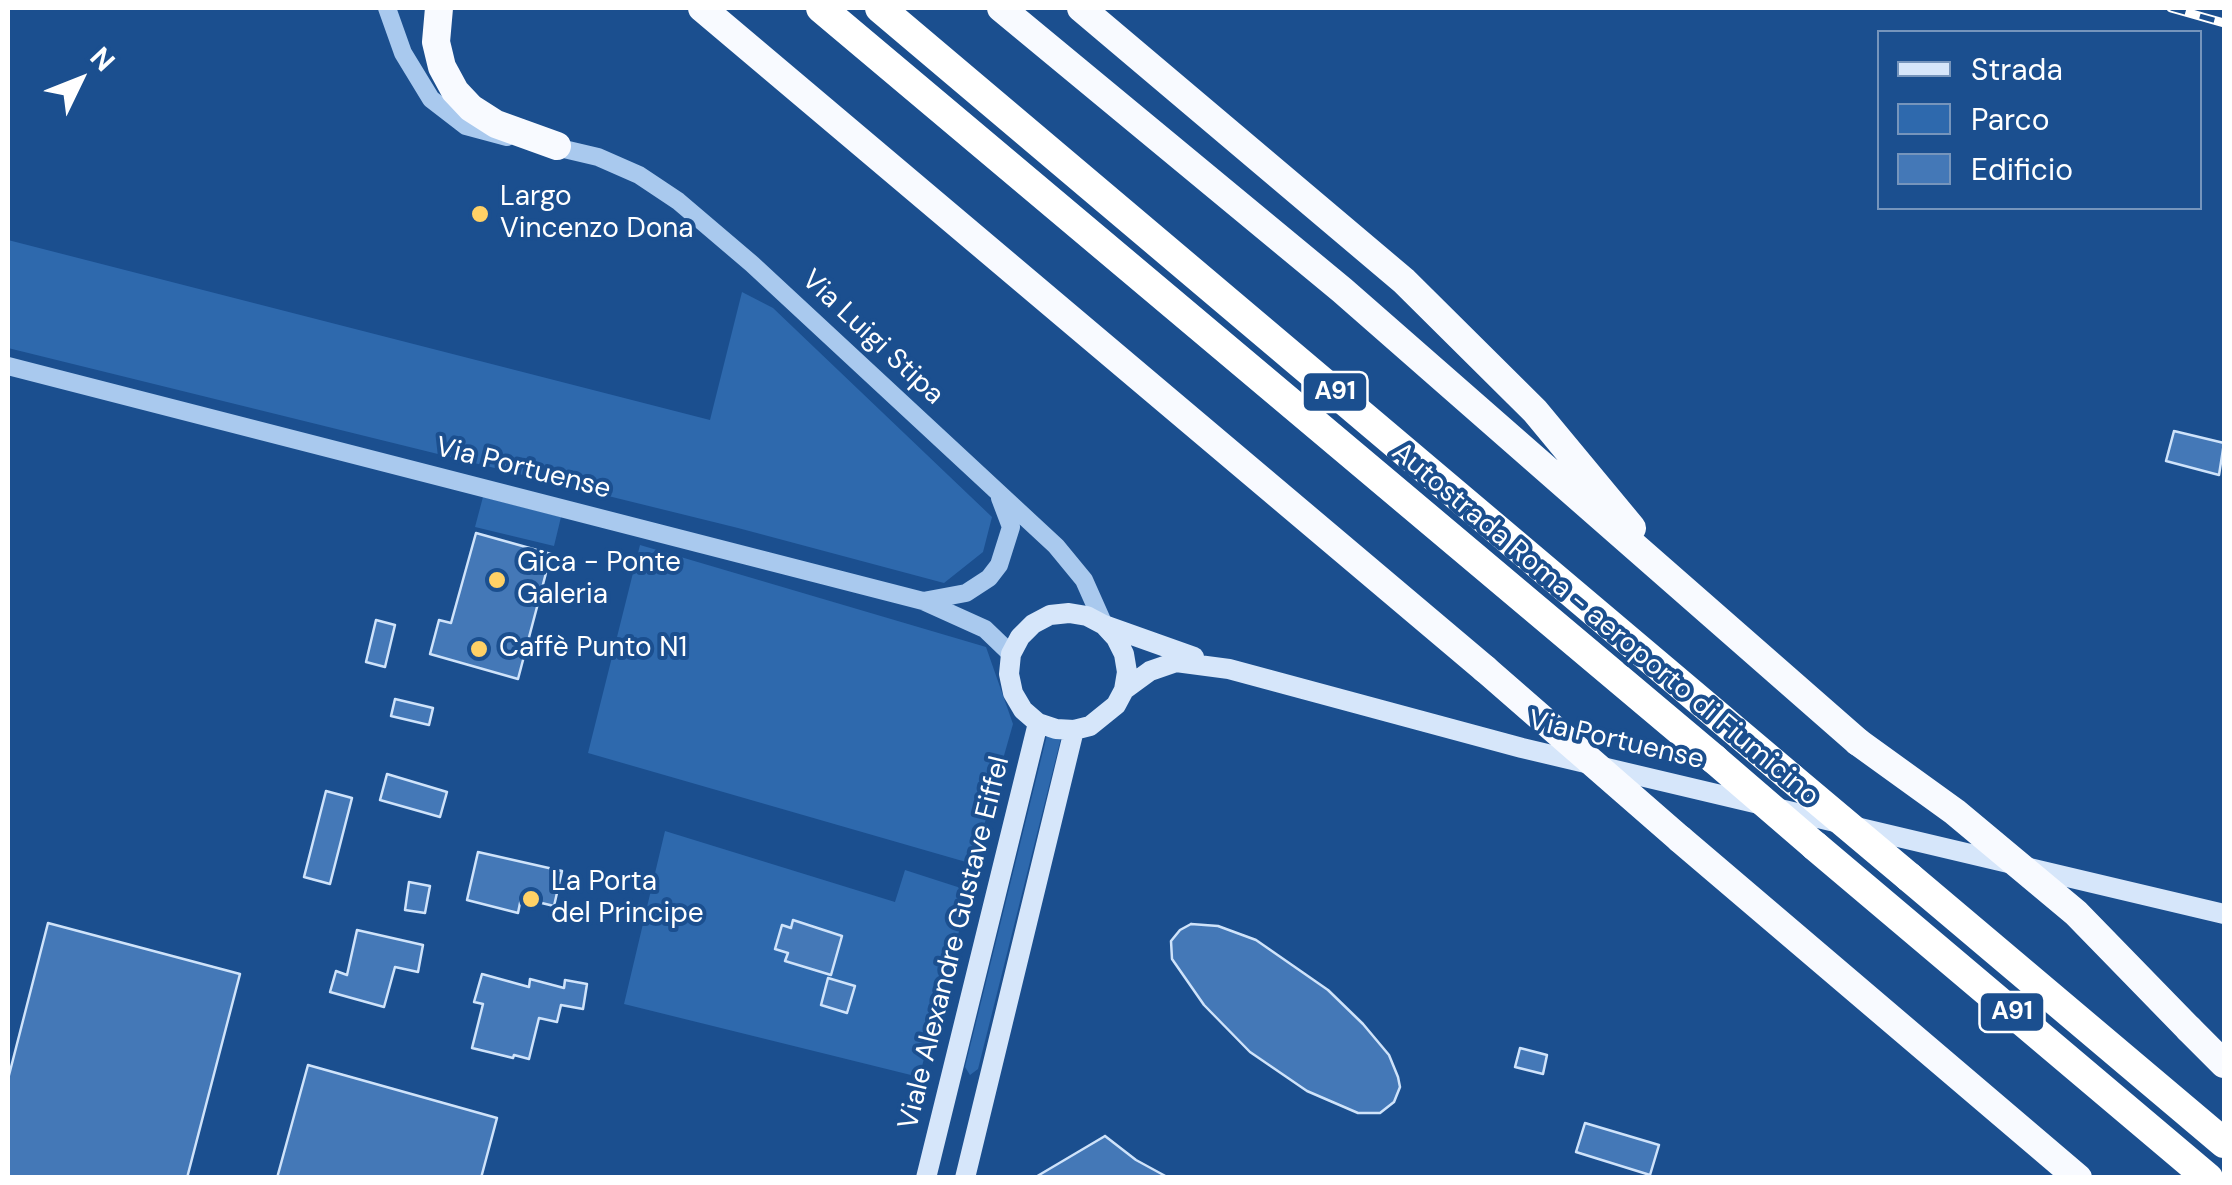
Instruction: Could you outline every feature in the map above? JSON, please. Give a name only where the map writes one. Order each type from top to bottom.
[{"type":"highway","points":[[438,8],[436,42],[454,91],[496,124],[557,146]]},
{"type":"highway","points":[[702,8],[1485,669],[2078,1178]]},
{"type":"highway","name":"Autostrada Roma - aeroporto di Fiumicino","points":[[821,8],[2208,1178]]},
{"type":"highway","name":"Autostrada Roma - aeroporto di Fiumicino","points":[[880,8],[2224,1143]]},
{"type":"highway","points":[[1001,8],[1342,290],[1858,742],[1955,812],[2076,913],[2224,1064]]},
{"type":"highway","points":[[1081,8],[1404,281],[1534,411],[1684,591]]},
{"type":"highway","points":[[1970,1086],[2069,1178]]},
{"type":"main road","name":"Via Portuense","points":[[1011,654],[1033,624],[1050,615],[1069,612],[1229,669],[1522,748],[2224,914]]},
{"type":"main road","points":[[1104,625],[1124,654],[1124,690]]},
{"type":"main road","points":[[965,1178],[1074,730],[1038,723],[1023,710],[1013,693],[1009,674],[1011,654]]},
{"type":"main road","name":"Via Portuense","points":[[1074,730],[1105,718],[1124,690],[1150,672],[1176,662],[1229,669]]},
{"type":"main road","name":"Viale Alexandre Gustave Eiffel","points":[[926,1178],[1038,723]]},
{"type":"street","name":"Via Luigi Stipa","points":[[387,8],[414,74],[439,107],[456,120],[478,131],[614,162],[678,201],[752,264],[1075,568],[1104,625]]},
{"type":"street","name":"Via Portuense","points":[[8,366],[922,601],[986,629],[1011,654]]},
{"type":"street","points":[[922,601],[966,593],[989,578],[1000,565],[1011,527],[997,491]]},
{"type":"green space","points":[[8,240],[710,420],[742,292],[773,308],[992,517],[983,552],[944,583],[738,528],[8,348]]},
{"type":"green space","points":[[483,497],[561,517],[554,546],[475,527]]},
{"type":"green space","points":[[640,545],[986,647],[1013,724],[973,864],[588,753]]},
{"type":"green space","points":[[1048,731],[1062,734],[978,1069],[970,1075],[965,1067]]},
{"type":"green space","points":[[665,831],[895,902],[905,870],[970,891],[919,1077],[624,1004]]},
{"type":"building","points":[[2174,431],[2224,443],[2219,475],[2166,461]]},
{"type":"building","points":[[476,533],[551,554],[518,679],[430,654],[439,620],[451,623]]},
{"type":"building","points":[[376,620],[395,625],[385,667],[366,662]]},
{"type":"building","points":[[395,699],[433,708],[429,725],[391,716]]},
{"type":"building","points":[[387,774],[447,792],[440,817],[380,800]]},
{"type":"building","points":[[326,791],[352,798],[330,884],[304,877]]},
{"type":"building","points":[[478,852],[562,871],[554,906],[521,898],[518,913],[467,900]]},
{"type":"building","points":[[409,882],[430,886],[425,913],[405,910]]},
{"type":"building","points":[[793,920],[842,936],[831,975],[785,961],[788,953],[775,949],[782,925],[791,928]]},
{"type":"building","points":[[48,923],[240,974],[187,1178],[8,1178],[8,1079]]},
{"type":"building","points":[[1191,924],[1218,926],[1256,940],[1328,990],[1389,1055],[1400,1087],[1394,1102],[1380,1113],[1358,1113],[1307,1091],[1250,1052],[1204,1005],[1172,959],[1171,941]]},
{"type":"building","points":[[357,930],[423,945],[418,972],[395,967],[384,1007],[330,992],[336,971],[347,975]]},
{"type":"building","points":[[482,974],[529,987],[530,979],[564,988],[565,980],[587,984],[583,1009],[561,1005],[557,1022],[539,1018],[529,1059],[472,1048],[483,1004],[474,1002]]},
{"type":"building","points":[[828,978],[855,986],[847,1013],[821,1005]]},
{"type":"building","points":[[1520,1048],[1547,1055],[1543,1074],[1515,1067]]},
{"type":"building","points":[[308,1065],[497,1118],[481,1178],[277,1178]]},
{"type":"building","points":[[1585,1123],[1659,1145],[1650,1175],[1576,1152]]},
{"type":"building","points":[[1105,1136],[1136,1160],[1169,1178],[1034,1178]]},
{"type":"railway","points":[[2171,8],[2224,23]]},
{"type":"place","name":"Largo Vincenzo Dona","points":[[480,214]]},
{"type":"place","name":"Gica - Ponte Galeria","points":[[497,580]]},
{"type":"place","name":"Caffè Punto N1","points":[[479,649]]},
{"type":"place","name":"La Porta del Principe","points":[[531,899]]}]
